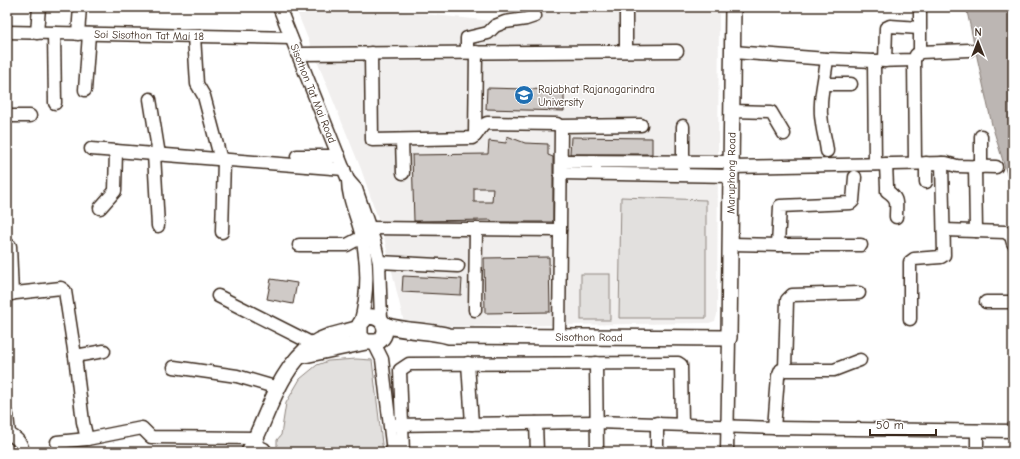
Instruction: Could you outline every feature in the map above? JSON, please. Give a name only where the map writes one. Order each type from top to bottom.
[{"type":"main road","name":"Maruphong Road","points":[[729,338],[733,7]]},
{"type":"main road","points":[[253,445],[278,388],[299,357],[313,344],[359,326],[367,317],[372,316],[377,334]]},
{"type":"main road","points":[[359,326],[360,336],[377,334]]},
{"type":"main road","name":"Sisothon Road","points":[[377,334],[396,328],[436,332],[449,336],[729,338]]},
{"type":"main road","points":[[299,357],[377,334]]},
{"type":"street","points":[[37,33],[39,7]]},
{"type":"street","points":[[80,7],[83,34],[85,90]]},
{"type":"street","name":"Sisothon Tat Mai Road","points":[[279,7],[290,38],[298,54],[346,174],[356,189],[370,228],[379,262],[377,334]]},
{"type":"street","points":[[920,13],[917,56],[920,163],[926,182]]},
{"type":"street","points":[[626,14],[626,51]]},
{"type":"street","points":[[475,137],[472,52],[467,38],[488,33],[495,26],[505,22],[526,20],[535,16]]},
{"type":"street","points":[[896,217],[896,198],[894,194],[886,188],[880,164],[880,61],[886,28],[890,26],[919,28]]},
{"type":"street","name":"Soi Sisothon Tat Mai 18","points":[[7,32],[290,38]]},
{"type":"street","points":[[54,33],[54,103]]},
{"type":"street","points":[[194,36],[197,84],[204,96],[222,160],[222,232]]},
{"type":"street","points":[[298,54],[677,50]]},
{"type":"street","points":[[733,52],[827,59],[880,61],[969,50]]},
{"type":"street","points":[[371,53],[371,136],[375,140],[475,137]]},
{"type":"street","points":[[827,59],[821,97],[822,124],[827,150]]},
{"type":"street","points":[[824,84],[851,84]]},
{"type":"street","points":[[150,99],[157,154],[158,226]]},
{"type":"street","points":[[732,111],[771,112],[784,134]]},
{"type":"street","points":[[7,116],[30,116]]},
{"type":"street","points":[[475,137],[481,128],[487,123],[557,124],[560,126],[641,125]]},
{"type":"street","points":[[559,337],[560,126]]},
{"type":"street","points":[[683,126],[683,175]]},
{"type":"street","points":[[976,231],[978,167],[981,136]]},
{"type":"street","points":[[402,140],[403,173]]},
{"type":"street","points":[[91,149],[222,160],[346,174]]},
{"type":"street","points":[[100,208],[115,191],[116,151]]},
{"type":"street","points":[[297,156],[339,156]]},
{"type":"street","points":[[561,167],[683,162],[732,168]]},
{"type":"street","points":[[910,319],[910,262],[914,259],[941,257],[944,255],[942,163]]},
{"type":"street","points":[[561,167],[683,175],[732,168],[880,164],[942,163],[957,166],[996,167]]},
{"type":"street","name":"Sisothon Tat Mai Road","points":[[346,174],[348,192],[362,237],[366,291],[359,326]]},
{"type":"street","points":[[778,245],[780,206],[850,203],[852,201],[854,178]]},
{"type":"street","points":[[370,228],[560,230]]},
{"type":"street","points":[[475,310],[476,228]]},
{"type":"street","points":[[944,230],[1005,232],[1011,236],[1013,243]]},
{"type":"street","points":[[299,245],[347,245],[362,237]]},
{"type":"street","points":[[731,244],[861,246]]},
{"type":"street","points":[[10,246],[10,294],[57,287],[65,291],[83,422],[87,439]]},
{"type":"street","points":[[379,262],[458,266]]},
{"type":"street","points":[[785,369],[787,300],[789,296],[860,293]]},
{"type":"street","points":[[218,296],[313,344]]},
{"type":"street","points":[[986,302],[1013,302]]},
{"type":"street","points":[[377,334],[403,452]]},
{"type":"street","points":[[727,452],[729,338]]},
{"type":"street","points":[[74,356],[104,351]]},
{"type":"street","points":[[774,428],[778,377],[781,370],[834,370],[860,360]]},
{"type":"street","points":[[468,363],[472,424]]},
{"type":"street","points":[[596,363],[597,452]]},
{"type":"street","points":[[393,452],[400,370],[402,367],[409,364],[678,363],[681,365],[682,424]]},
{"type":"street","points":[[174,367],[237,376],[278,388]]},
{"type":"street","points":[[7,415],[8,433],[16,437],[22,445],[23,452]]},
{"type":"street","points":[[396,425],[597,422],[774,428],[1013,431]]},
{"type":"street","points":[[536,423],[537,452]]},
{"type":"street","points":[[657,423],[657,452]]},
{"type":"street","points":[[56,442],[87,439],[142,428],[151,437],[253,445],[264,449],[266,452]]},
{"type":"street","points":[[977,431],[977,452]]},
{"type":"shaded area","name":"Rajabhat Rajanagarindra University","points":[[295,7],[355,7],[493,21],[506,17],[512,7],[719,7],[717,315],[715,321],[709,323],[405,327],[383,233],[361,169]]},
{"type":"shaded area","points":[[966,7],[1013,7],[1013,194],[992,125]]},
{"type":"shaded area","points":[[621,197],[706,200],[706,318],[619,318]]},
{"type":"shaded area","points":[[581,274],[610,274],[610,320],[581,320]]},
{"type":"shaded area","points":[[356,359],[372,360],[383,452],[277,452],[277,440],[281,435],[286,403],[300,379],[317,365],[328,361]]},
{"type":"building","points":[[487,88],[564,90],[564,111],[486,109]]},
{"type":"building","points":[[507,136],[525,143],[548,144],[548,155],[553,157],[553,222],[491,222],[491,220],[414,221],[412,155],[488,154],[489,141],[506,143]],"holes":[[[474,188],[493,188],[492,202],[474,202]]]},
{"type":"building","points":[[571,137],[652,138],[652,154],[570,154]]},
{"type":"building","points":[[549,257],[550,312],[485,313],[484,258]]},
{"type":"building","points":[[403,276],[462,279],[461,295],[402,292]]},
{"type":"building","points":[[271,279],[297,283],[293,304],[267,299]]},
{"type":"place","name":"Rajabhat Rajanagarindra University","points":[[524,95]]}]
